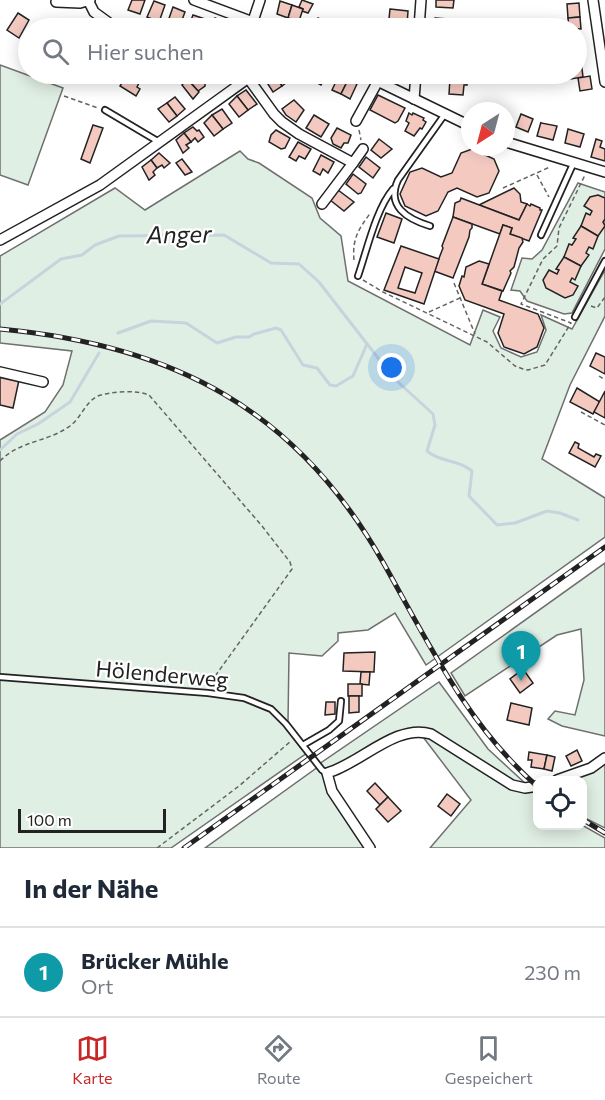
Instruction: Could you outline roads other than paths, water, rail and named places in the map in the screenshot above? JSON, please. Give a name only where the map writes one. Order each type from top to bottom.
[{"type":"street","points":[[194,0],[245,18]]},
{"type":"street","points":[[254,18],[260,0]]},
{"type":"street","points":[[420,18],[421,0]]},
{"type":"street","points":[[593,0],[602,48],[605,82]]},
{"type":"street","points":[[56,2],[89,1],[94,12],[102,18]]},
{"type":"street","points":[[0,240],[100,185],[240,84]]},
{"type":"street","points":[[256,84],[277,118],[299,134],[353,163]]},
{"type":"street","points":[[356,121],[376,84]]},
{"type":"street","points":[[384,84],[461,122]]},
{"type":"street","points":[[414,99],[415,84]]},
{"type":"street","points":[[515,145],[605,172]]},
{"type":"street","points":[[322,204],[363,149]]},
{"type":"street","points":[[0,372],[43,382]]},
{"type":"street","points":[[370,848],[332,791],[327,773],[340,770],[392,740],[420,730],[431,734],[512,785],[525,788],[533,787]]},
{"type":"street","points":[[568,776],[591,768],[605,758]]},
{"type":"lane","points":[[105,110],[159,142]]},
{"type":"lane","points":[[358,276],[387,197],[445,114]]},
{"type":"lane","points":[[541,235],[574,162]]},
{"type":"lane","points":[[393,189],[399,208],[407,216],[430,226]]},
{"type":"lane","points":[[575,317],[605,261]]},
{"type":"lane","name":"Hölenderweg","points":[[0,677],[208,693],[258,702],[271,709],[327,773]]},
{"type":"lane","points":[[303,745],[329,730],[339,721],[340,701]]},
{"type":"waterway","name":"Anger","points":[[0,304],[61,259],[82,255],[95,245],[119,236],[224,235],[271,263],[299,264],[319,282],[378,358],[393,370],[398,382],[433,414],[435,425],[427,451],[438,458],[461,464],[472,471],[469,496],[497,525],[515,523],[547,511],[578,520]]},
{"type":"waterway","name":"Anger","points":[[118,333],[151,321],[186,323],[217,343],[236,337],[249,337],[276,328],[281,330],[303,365],[317,368],[330,385],[336,386],[353,376],[367,344]]},
{"type":"waterway","name":"Anger","points":[[0,450],[17,434],[38,424],[70,402],[99,353]]},
{"type":"railway","points":[[0,329],[63,337],[121,351],[175,370],[224,394],[270,426],[312,464],[350,510],[470,711],[513,763],[533,782]]},
{"type":"railway","points":[[184,848],[605,547]]},
{"type":"railway","points":[[587,822],[605,833]]},
{"type":"place","name":"Brücker Mühle","points":[[521,681]]}]
